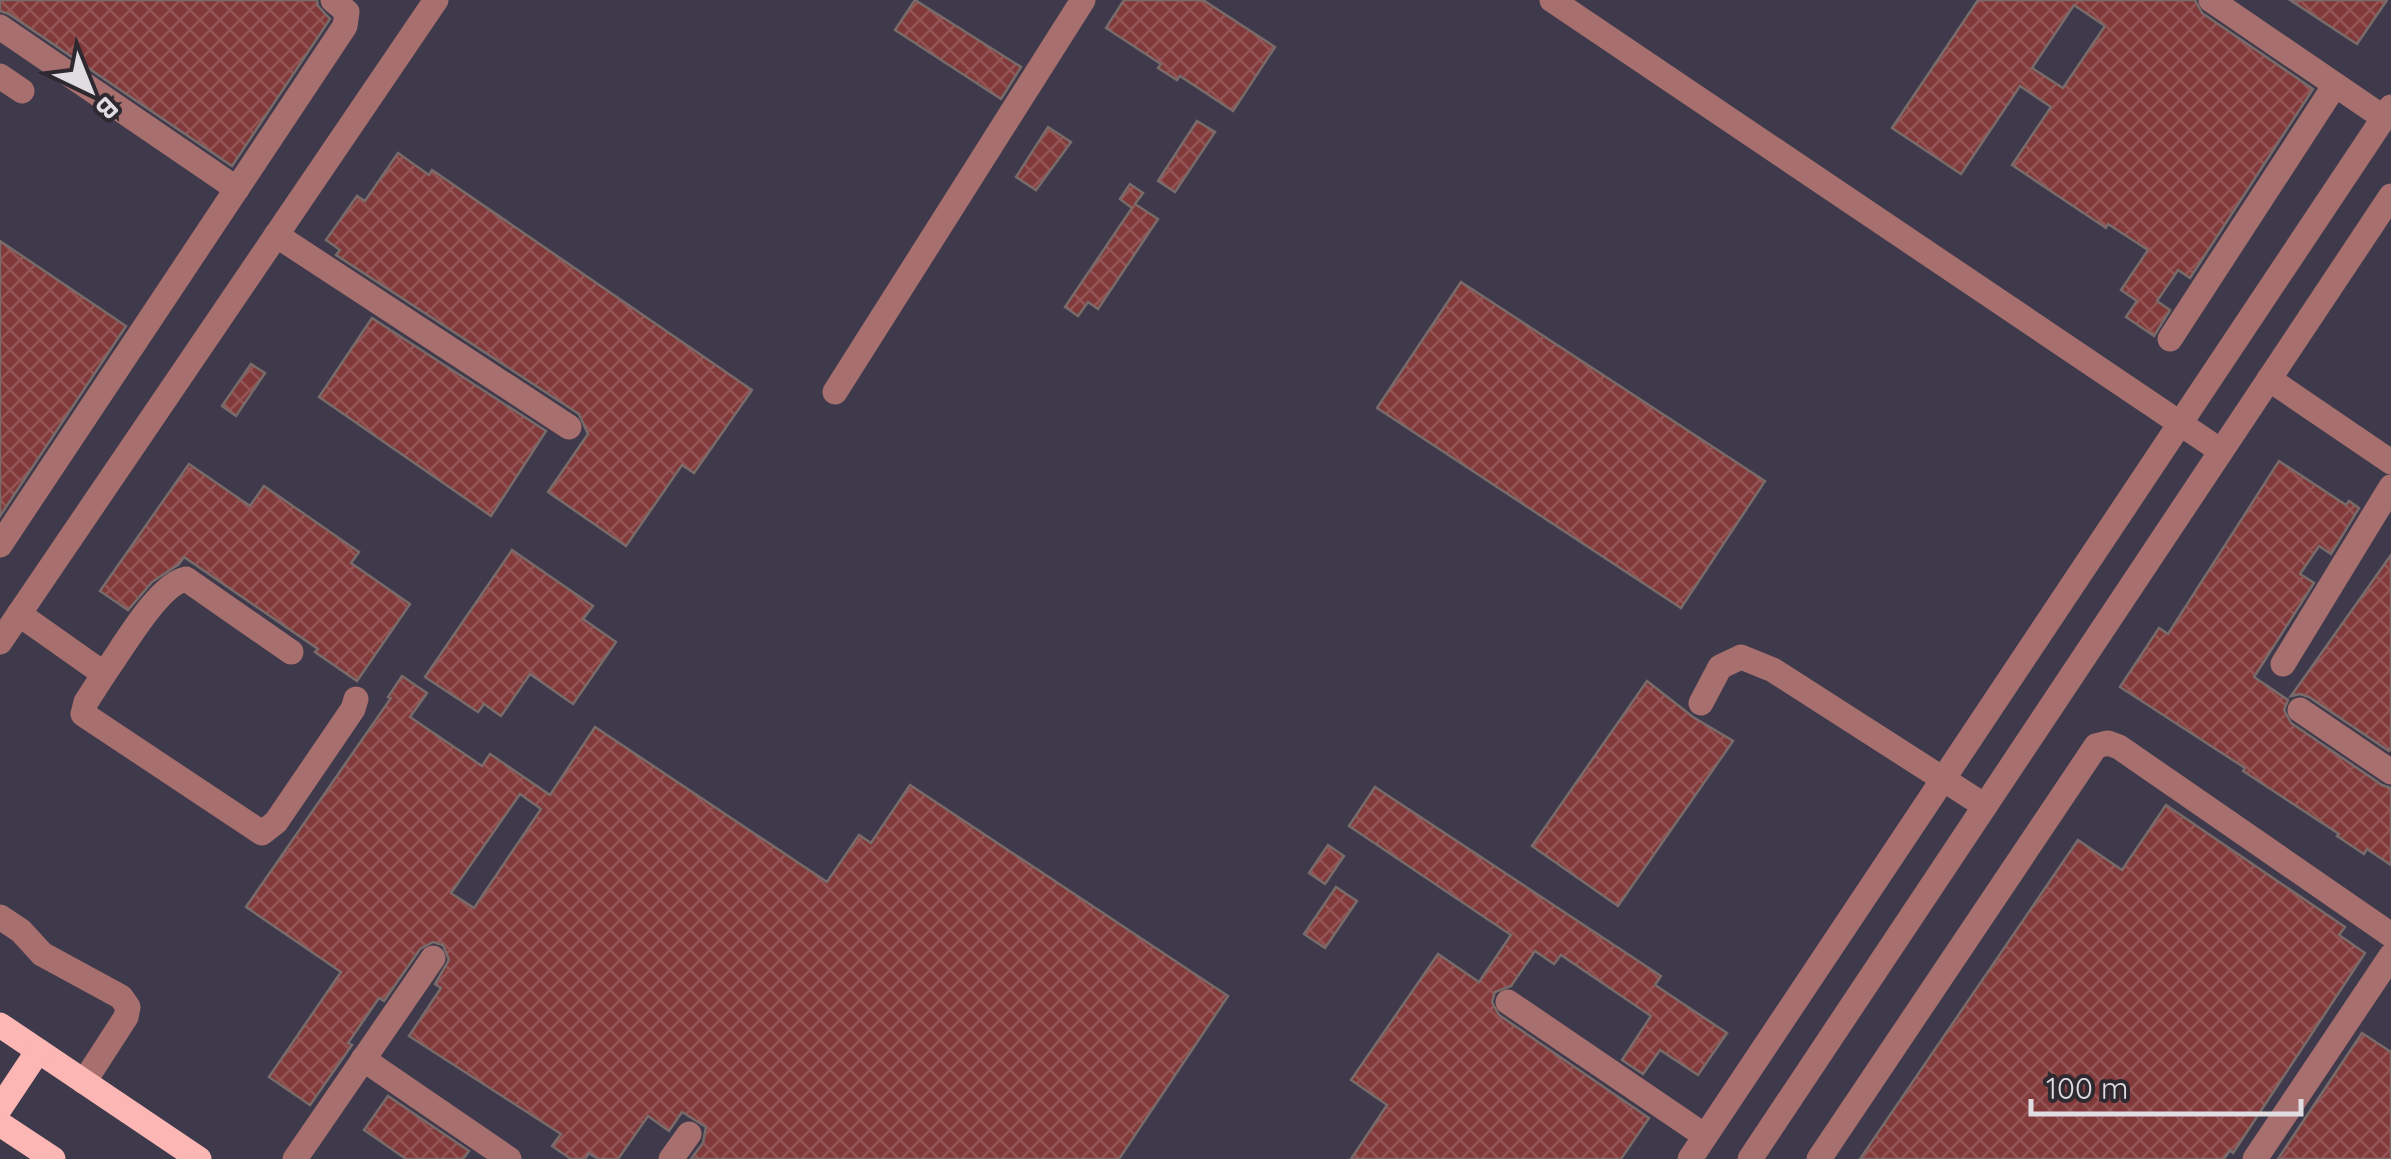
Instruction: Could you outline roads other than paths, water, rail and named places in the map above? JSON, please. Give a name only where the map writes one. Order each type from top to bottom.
[{"type":"main road","points":[[0,1026],[199,1159]]},
{"type":"main road","points":[[0,1108],[38,1051]]},
{"type":"main road","points":[[0,1124],[53,1159]]},
{"type":"street","points":[[0,545],[345,26],[346,12],[334,0]]},
{"type":"street","points":[[0,642],[436,0]]},
{"type":"street","points":[[835,392],[1083,0]]},
{"type":"street","points":[[1552,0],[2221,451]]},
{"type":"street","points":[[1690,1159],[2387,113],[2335,85],[2211,0]]},
{"type":"street","points":[[0,28],[237,189]]},
{"type":"street","points":[[0,76],[22,91]]},
{"type":"street","points":[[2170,339],[2335,85]]},
{"type":"street","points":[[1750,1159],[2391,196]]},
{"type":"street","points":[[276,235],[569,427]]},
{"type":"street","points":[[2268,379],[2391,462]]},
{"type":"street","points":[[2282,664],[2391,488]]},
{"type":"street","points":[[291,652],[186,579],[176,580],[104,674],[83,714],[262,833],[276,822],[356,699]]},
{"type":"street","points":[[19,614],[104,674]]},
{"type":"street","points":[[1701,702],[1720,667],[1741,657],[1773,670],[1984,806]]},
{"type":"street","points":[[2300,710],[2391,772]]},
{"type":"street","points":[[1819,1159],[2096,746],[2108,743],[2119,747],[2391,935]]},
{"type":"street","points":[[0,917],[21,931],[42,954],[121,997],[128,1007],[126,1017],[84,1082]]},
{"type":"street","points":[[2255,1159],[2391,956]]},
{"type":"street","points":[[295,1159],[433,958]]},
{"type":"street","points":[[1508,1002],[1705,1136]]},
{"type":"street","points":[[363,1058],[509,1159]]},
{"type":"street","points":[[671,1159],[689,1134]]}]
